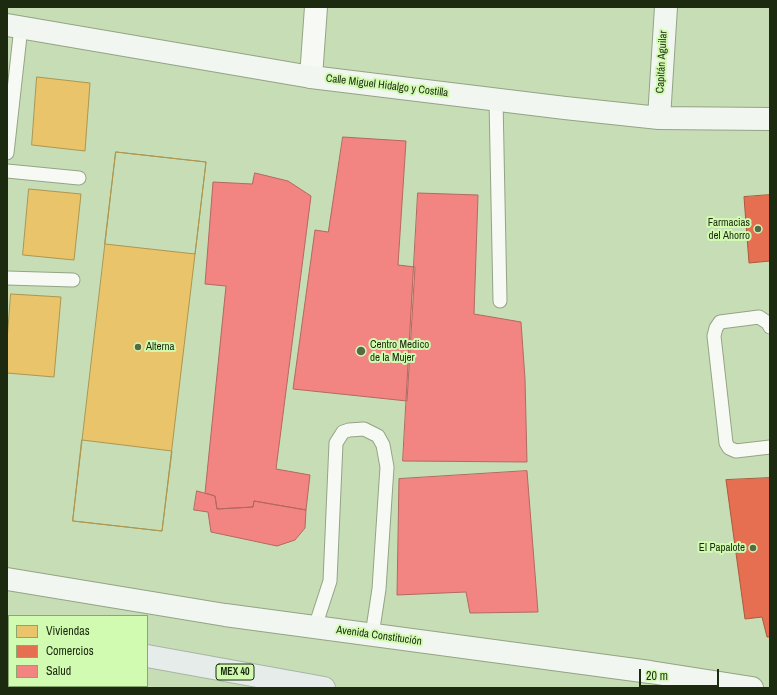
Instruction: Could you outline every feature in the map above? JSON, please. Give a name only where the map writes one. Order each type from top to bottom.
[{"type":"highway","name":"MEX 40","points":[[148,656],[324,688]]},
{"type":"street","points":[[311,77],[316,7]]},
{"type":"street","name":"Capitán Aguilar","points":[[659,118],[666,7]]},
{"type":"street","name":"Calle Miguel Hidalgo y Costilla","points":[[14,26],[311,77],[496,100],[659,118],[770,119]]},
{"type":"street","name":"Avenida Constitución","points":[[7,579],[225,615],[650,672],[752,688]]},
{"type":"lane","points":[[7,153],[14,26]]},
{"type":"lane","points":[[496,100],[500,301]]},
{"type":"lane","points":[[7,171],[79,178]]},
{"type":"lane","points":[[7,278],[73,280]]},
{"type":"lane","points":[[770,327],[768,323],[759,317],[720,322],[716,328],[714,336],[726,443],[729,448],[736,451],[770,447]]},
{"type":"lane","points":[[315,627],[330,581],[336,443],[342,432],[364,429],[378,436],[383,445],[387,467],[379,589],[372,635]]},
{"type":"building: Viviendas","points":[[37,77],[90,83],[85,151],[32,145]]},
{"type":"building: Viviendas","name":"Alterna","points":[[116,152],[206,162],[162,531],[73,521]]},
{"type":"building: Viviendas","points":[[116,152],[206,162],[195,254],[105,244]]},
{"type":"building: Viviendas","points":[[29,189],[81,194],[74,260],[23,255]]},
{"type":"building: Viviendas","points":[[11,294],[61,297],[54,377],[7,373],[7,341]]},
{"type":"building: Viviendas","points":[[82,440],[172,451],[162,531],[73,521]]},
{"type":"building: Comercios","name":"Farmacias del Ahorro","points":[[770,195],[770,261],[749,263],[744,197]]},
{"type":"building: Comercios","name":"El Papalote","points":[[770,478],[770,637],[767,637],[762,617],[745,619],[726,480]]},
{"type":"building: Salud","points":[[343,137],[406,141],[398,265],[415,267],[407,401],[293,389],[315,230],[328,232]]},
{"type":"building: Salud","points":[[255,173],[288,181],[311,196],[276,469],[310,475],[306,510],[254,501],[253,507],[217,509],[215,496],[205,493],[226,286],[205,284],[213,182],[252,184]]},
{"type":"building: Salud","points":[[418,193],[478,195],[474,314],[521,322],[525,379],[527,462],[403,461]]},
{"type":"building: Salud","points":[[527,471],[538,612],[470,613],[466,592],[397,595],[399,479]]},
{"type":"building: Salud","points":[[197,491],[215,496],[217,509],[253,507],[254,501],[306,510],[305,528],[295,540],[277,546],[211,532],[208,512],[194,510]]},
{"type":"place","name":"Farmacias del Ahorro","points":[[758,229]]},
{"type":"place","name":"Alterna","points":[[138,347]]},
{"type":"place","name":"Centro Medico de la Mujer","points":[[361,351]]},
{"type":"place","name":"El Papalote","points":[[753,548]]}]
